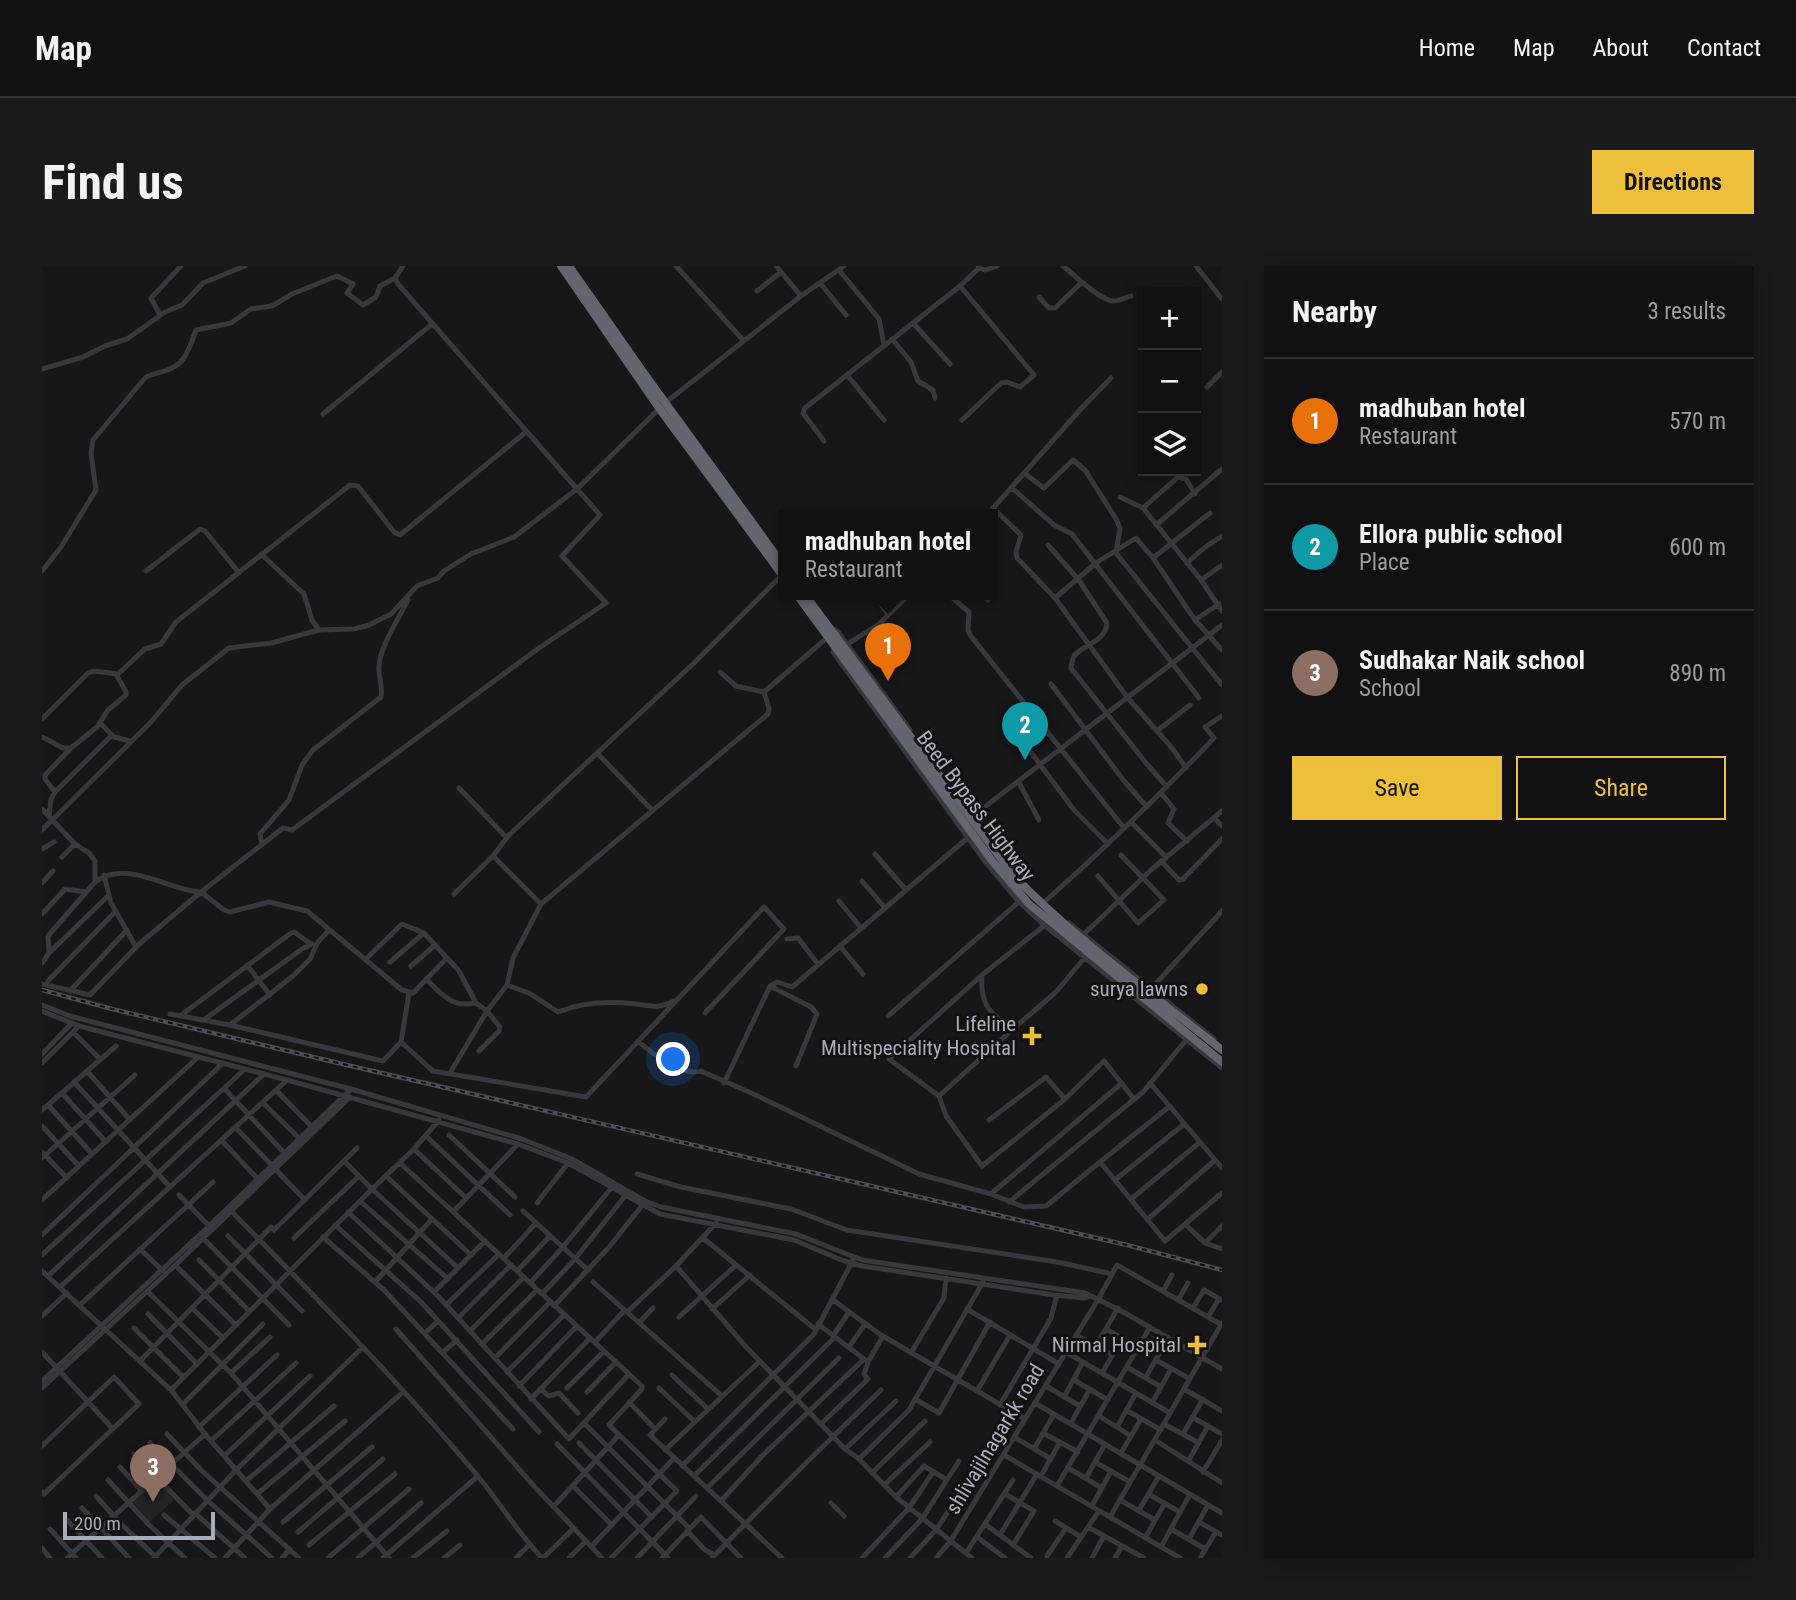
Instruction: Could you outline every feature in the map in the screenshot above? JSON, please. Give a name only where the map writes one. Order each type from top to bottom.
[{"type":"highway","points":[[561,266],[778,570]]},
{"type":"highway","points":[[569,266],[662,405],[778,558]]},
{"type":"highway","name":"Beed Bypass Highway","points":[[801,600],[841,645],[1014,876],[1082,936],[1222,1048]]},
{"type":"highway","name":"Beed Bypass Highway","points":[[808,600],[829,633]]},
{"type":"highway","name":"Beed Bypass Highway","points":[[969,819],[970,836],[1021,900],[1086,956],[1222,1062]]},
{"type":"street","points":[[160,316],[151,298],[181,266]]},
{"type":"street","points":[[42,369],[83,358],[127,339],[160,316],[182,305],[204,284],[245,266]]},
{"type":"street","points":[[42,571],[61,547],[96,490],[91,453],[93,440],[145,378],[155,372],[171,369],[177,364],[192,345],[196,330],[231,323],[251,309],[272,306],[292,294],[337,276],[353,284],[347,293],[363,305],[376,297],[380,286],[395,278],[403,266]]},
{"type":"street","points":[[676,266],[744,341]]},
{"type":"street","points":[[776,266],[802,296]]},
{"type":"street","points":[[824,441],[803,413],[805,408],[960,286],[978,267],[985,270],[997,266]]},
{"type":"street","points":[[1063,266],[1105,300],[1115,301],[1131,296]]},
{"type":"street","points":[[1196,266],[1222,299]]},
{"type":"street","points":[[46,814],[76,798],[151,722],[182,685],[229,648],[271,643],[319,629],[354,629],[369,625],[391,614],[417,586],[438,578],[444,571],[471,554],[513,537],[578,489],[662,405],[841,268],[879,319],[884,345]]},
{"type":"street","points":[[757,291],[781,272]]},
{"type":"street","points":[[42,976],[45,982],[57,988],[90,995],[136,947],[283,828],[292,830],[539,648],[606,603],[562,556],[600,516],[395,278]]},
{"type":"street","points":[[820,283],[846,315]]},
{"type":"street","points":[[1039,297],[1049,308],[1055,308],[1081,283]]},
{"type":"street","points":[[960,286],[1034,375],[1020,387],[1007,382],[1001,383],[962,420]]},
{"type":"street","points":[[913,323],[950,364]]},
{"type":"street","points":[[323,414],[432,324]]},
{"type":"street","points":[[892,339],[911,362],[918,381],[933,390],[935,398]]},
{"type":"street","points":[[1207,387],[1222,372]]},
{"type":"street","points":[[847,375],[884,419]]},
{"type":"street","points":[[993,508],[1111,378]]},
{"type":"street","points":[[42,719],[88,673],[94,671],[116,674],[145,649],[161,644],[174,624],[354,484],[367,495],[394,532],[400,534],[526,432]]},
{"type":"street","points":[[1024,473],[1044,488],[1073,460],[1085,470],[1120,528],[1116,552],[1222,685]]},
{"type":"street","points":[[1156,525],[1222,469]]},
{"type":"street","points":[[1143,508],[1178,477],[1186,479],[1195,494]]},
{"type":"street","points":[[1012,488],[1054,526],[1070,531],[1199,698]]},
{"type":"street","points":[[1121,497],[1143,508],[1201,580],[1222,611]]},
{"type":"street","points":[[998,513],[1020,535],[1017,558],[1055,598],[1127,696],[1186,768]]},
{"type":"street","points":[[1153,558],[1210,513]]},
{"type":"street","points":[[146,571],[200,529],[205,531],[239,573]]},
{"type":"street","points":[[1187,563],[1222,536]]},
{"type":"street","points":[[1055,598],[1096,564],[1136,538],[1153,558],[1195,620],[1222,650]]},
{"type":"street","points":[[1048,545],[1078,579],[1107,623],[1107,629],[1091,646],[1075,656],[1072,668],[1167,787]]},
{"type":"street","points":[[261,554],[304,594],[312,620],[319,629]]},
{"type":"street","points":[[1201,580],[1222,565]]},
{"type":"street","points":[[454,894],[493,856],[507,838],[694,663],[778,580]]},
{"type":"street","points":[[262,845],[260,834],[289,800],[302,765],[313,750],[381,697],[381,657],[410,595]]},
{"type":"street","points":[[1195,620],[1222,596]]},
{"type":"street","points":[[878,600],[888,615]]},
{"type":"street","points":[[724,1083],[770,986],[777,982],[792,987],[970,836],[833,652],[879,624],[904,600]]},
{"type":"street","points":[[955,600],[969,612],[970,635],[1124,828]]},
{"type":"street","points":[[969,819],[1222,625]]},
{"type":"street","points":[[764,692],[829,633]]},
{"type":"street","points":[[720,672],[736,686],[764,692]]},
{"type":"street","points":[[55,792],[45,775],[71,748],[101,724],[108,710],[126,695],[116,674]]},
{"type":"street","points":[[1051,684],[1124,781],[1147,807]]},
{"type":"street","points":[[450,1073],[486,1011],[507,985],[513,958],[541,904],[768,714],[764,692]]},
{"type":"street","points":[[1157,731],[1190,705]]},
{"type":"street","points":[[1222,716],[1205,727],[1214,738],[1222,740]]},
{"type":"street","points":[[101,724],[111,735],[130,741]]},
{"type":"street","points":[[1015,731],[1074,810],[1108,844]]},
{"type":"street","points":[[42,830],[55,792],[111,735]]},
{"type":"street","points":[[42,737],[63,748],[71,748]]},
{"type":"street","points":[[1043,903],[1147,807],[1214,738]]},
{"type":"street","points":[[597,753],[652,810]]},
{"type":"street","points":[[1018,781],[1039,820]]},
{"type":"street","points":[[459,788],[507,838]]},
{"type":"street","points":[[1161,793],[1174,809],[1168,822],[1186,841]]},
{"type":"street","points":[[1082,936],[1142,878],[1222,811]]},
{"type":"street","points":[[46,814],[95,861],[95,882]]},
{"type":"street","points":[[1214,818],[1222,826]]},
{"type":"street","points":[[1131,822],[1179,880],[1222,839]]},
{"type":"street","points":[[42,849],[54,842]]},
{"type":"street","points":[[62,857],[75,844]]},
{"type":"street","points":[[875,854],[906,890]]},
{"type":"street","points":[[1098,876],[1139,923],[1164,900],[1121,855]]},
{"type":"street","points":[[493,856],[541,904]]},
{"type":"street","points":[[42,884],[52,871]]},
{"type":"street","points":[[49,953],[47,936],[95,882],[104,875],[139,874],[173,887],[201,892],[223,910],[230,912],[269,902],[307,911],[409,993],[413,993],[447,958]]},
{"type":"street","points":[[104,875],[116,911],[136,947]]},
{"type":"street","points":[[862,881],[885,908]]},
{"type":"street","points":[[42,914],[65,888],[86,892]]},
{"type":"street","points":[[42,963],[109,895]]},
{"type":"street","points":[[888,1016],[1021,900]]},
{"type":"street","points":[[839,901],[861,928]]},
{"type":"street","points":[[401,1042],[433,1072],[586,1097],[764,907],[784,929],[705,1013]]},
{"type":"street","points":[[45,982],[116,911]]},
{"type":"street","points":[[1150,989],[1222,911]]},
{"type":"street","points":[[1047,923],[982,975],[889,1059],[939,1096],[946,1116],[982,1166],[1065,1099],[1104,1061],[1134,1099]]},
{"type":"street","points":[[366,959],[402,924],[424,933],[459,971],[476,1003],[500,1027],[479,1051]]},
{"type":"street","points":[[70,991],[127,930]]},
{"type":"street","points":[[204,1019],[302,948],[315,943],[329,930]]},
{"type":"street","points":[[180,1016],[291,933],[315,943]]},
{"type":"street","points":[[390,962],[424,933]]},
{"type":"street","points":[[787,939],[798,939],[818,964]]},
{"type":"street","points":[[230,1025],[293,976],[310,959],[315,943]]},
{"type":"street","points":[[411,966],[435,945]]},
{"type":"street","points":[[840,946],[863,974]]},
{"type":"street","points":[[939,1096],[1056,992],[1086,956]]},
{"type":"street","points":[[247,965],[270,995]]},
{"type":"street","points":[[982,975],[981,994],[990,1013],[1013,1029]]},
{"type":"street","points":[[426,979],[455,1004],[463,1006],[476,1003]]},
{"type":"street","points":[[507,985],[529,993],[558,1012],[576,1004],[635,1004],[659,1008],[677,999]]},
{"type":"street","points":[[770,986],[811,1007],[817,1014],[796,1066]]},
{"type":"street","points":[[170,1014],[204,1019],[383,1061],[401,1042],[409,993]]},
{"type":"street","points":[[42,1005],[74,1020],[79,1026],[520,1141],[572,1159],[660,1214],[794,1240],[853,1260],[946,1278],[983,1281],[1057,1295],[1085,1298],[1091,1296]]},
{"type":"street","points":[[42,1012],[84,1020],[354,1090],[440,1119]]},
{"type":"street","points":[[42,1054],[74,1020]]},
{"type":"street","points":[[42,1063],[84,1020]]},
{"type":"street","points":[[73,1032],[100,1059]]},
{"type":"street","points":[[1009,1202],[1134,1099],[1188,1038],[1222,1068]]},
{"type":"street","points":[[638,1041],[658,1059],[696,1073],[701,1071],[758,1096],[919,1174],[991,1194],[1024,1207],[1046,1206],[1170,1106]]},
{"type":"street","points":[[42,1110],[116,1046]]},
{"type":"street","points":[[42,1200],[197,1058]]},
{"type":"street","points":[[42,1235],[222,1065]]},
{"type":"street","points":[[42,1255],[245,1069]]},
{"type":"street","points":[[87,1071],[130,1120]]},
{"type":"street","points":[[48,1276],[264,1074]]},
{"type":"street","points":[[66,1178],[43,1155],[135,1075]]},
{"type":"street","points":[[989,1120],[1046,1077],[1065,1099]]},
{"type":"street","points":[[60,1287],[287,1080]]},
{"type":"street","points":[[74,1082],[170,1187]]},
{"type":"street","points":[[991,1194],[1122,1083]]},
{"type":"street","points":[[1150,1083],[1222,1168]]},
{"type":"street","points":[[224,1088],[286,1155]]},
{"type":"street","points":[[276,1090],[313,1128]]},
{"type":"street","points":[[42,1381],[202,1237],[354,1090]]},
{"type":"street","points":[[62,1093],[106,1142]]},
{"type":"street","points":[[263,1103],[299,1138]]},
{"type":"street","points":[[48,1105],[92,1154]]},
{"type":"street","points":[[171,1390],[289,1269],[414,1149],[440,1119]]},
{"type":"street","points":[[1115,1180],[1184,1124]]},
{"type":"street","points":[[42,1126],[79,1166]]},
{"type":"street","points":[[236,1128],[305,1200]]},
{"type":"street","points":[[286,1155],[299,1138],[313,1128]]},
{"type":"street","points":[[449,1135],[515,1197]]},
{"type":"street","points":[[426,1136],[510,1215]]},
{"type":"street","points":[[222,1141],[259,1181]]},
{"type":"street","points":[[520,1141],[613,1185],[625,1196],[661,1208],[796,1234],[853,1260],[1099,1298],[1222,1369]]},
{"type":"street","points":[[454,1211],[520,1141]]},
{"type":"street","points":[[1131,1199],[1200,1142]]},
{"type":"street","points":[[140,1361],[271,1227],[274,1230],[357,1148]]},
{"type":"street","points":[[414,1149],[466,1198]]},
{"type":"street","points":[[1148,1219],[1215,1160]]},
{"type":"street","points":[[344,1161],[458,1268]]},
{"type":"street","points":[[1100,1162],[1165,1241],[1222,1193]]},
{"type":"street","points":[[400,1163],[642,1387],[609,1423],[619,1436],[677,1491],[611,1558]]},
{"type":"street","points":[[537,1203],[568,1163]]},
{"type":"street","points":[[637,1174],[681,1187],[791,1209],[847,1230],[1057,1262],[1112,1274],[1117,1265],[1222,1324],[1110,1517]]},
{"type":"street","points":[[294,1238],[359,1176]]},
{"type":"street","points":[[386,1176],[471,1255]]},
{"type":"street","points":[[80,1305],[213,1182]]},
{"type":"street","points":[[530,1283],[613,1185]]},
{"type":"street","points":[[178,1195],[209,1226]]},
{"type":"street","points":[[482,1344],[575,1259],[625,1196]]},
{"type":"street","points":[[360,1201],[447,1278]]},
{"type":"street","points":[[495,1358],[588,1270],[644,1203]]},
{"type":"street","points":[[202,1237],[209,1226],[230,1210]]},
{"type":"street","points":[[230,1210],[363,1347],[478,1476],[529,1545],[542,1558],[573,1529]]},
{"type":"street","points":[[523,1211],[588,1270]]},
{"type":"street","points":[[348,1212],[434,1292],[569,1439],[629,1374]]},
{"type":"street","points":[[375,1282],[432,1219]]},
{"type":"street","points":[[446,1305],[536,1223]]},
{"type":"street","points":[[531,1399],[676,1265],[716,1223]]},
{"type":"street","points":[[1185,1224],[1205,1244],[1222,1249]]},
{"type":"street","points":[[335,1225],[457,1340],[539,1432]]},
{"type":"street","points":[[1205,1244],[1222,1227]]},
{"type":"street","points":[[228,1236],[302,1311]]},
{"type":"street","points":[[517,1271],[550,1236]]},
{"type":"street","points":[[202,1237],[289,1325]]},
{"type":"street","points":[[323,1237],[375,1282],[513,1429]]},
{"type":"street","points":[[703,1238],[866,1361]]},
{"type":"street","points":[[434,1292],[485,1241]]},
{"type":"street","points":[[140,1249],[164,1272]]},
{"type":"street","points":[[199,1260],[249,1311]]},
{"type":"street","points":[[682,1466],[814,1334],[853,1260]]},
{"type":"street","points":[[458,1318],[511,1265]]},
{"type":"street","points":[[676,1265],[712,1309],[845,1449],[859,1459],[909,1508],[972,1558]]},
{"type":"street","points":[[679,1317],[736,1265]]},
{"type":"street","points":[[178,1268],[235,1324]]},
{"type":"street","points":[[42,1271],[171,1390],[270,1510]]},
{"type":"street","name":"shlivajilnagarkk road","points":[[936,1558],[950,1542],[1004,1455],[1112,1274]]},
{"type":"street","points":[[712,1309],[750,1275]]},
{"type":"street","points":[[1163,1292],[1172,1275]]},
{"type":"street","points":[[470,1331],[524,1278]]},
{"type":"street","points":[[911,1353],[944,1297],[946,1278]]},
{"type":"street","points":[[859,1459],[909,1410],[983,1281]]},
{"type":"street","points":[[593,1282],[722,1396]]},
{"type":"street","points":[[1178,1300],[1188,1283]]},
{"type":"street","points":[[146,1289],[243,1386],[364,1527],[386,1557],[478,1476]]},
{"type":"street","points":[[1193,1308],[1204,1290],[1220,1300],[1208,1317]]},
{"type":"street","points":[[42,1317],[67,1293]]},
{"type":"street","points":[[1000,1405],[1051,1318],[1057,1295]]},
{"type":"street","points":[[833,1300],[883,1336],[1025,1419]]},
{"type":"street","points":[[192,1308],[222,1337]]},
{"type":"street","points":[[639,1323],[653,1308]]},
{"type":"street","points":[[967,1308],[1059,1364]]},
{"type":"street","points":[[1096,1346],[1118,1308]]},
{"type":"street","points":[[694,1476],[834,1336],[849,1312]]},
{"type":"street","points":[[148,1314],[196,1363]]},
{"type":"street","points":[[507,1372],[564,1315]]},
{"type":"street","points":[[425,1333],[438,1321]]},
{"type":"street","points":[[915,1399],[939,1413],[990,1322]]},
{"type":"street","points":[[183,1404],[263,1324]]},
{"type":"street","points":[[849,1347],[865,1324]]},
{"type":"street","points":[[519,1386],[577,1326]]},
{"type":"street","points":[[1058,1486],[1150,1327]]},
{"type":"street","points":[[134,1328],[183,1377]]},
{"type":"street","points":[[397,1329],[600,1557]]},
{"type":"street","points":[[1106,1329],[1138,1348]]},
{"type":"street","points":[[977,1391],[1010,1335]]},
{"type":"street","points":[[1076,1335],[1113,1355]]},
{"type":"street","points":[[721,1501],[808,1411],[866,1361],[883,1336]]},
{"type":"street","points":[[231,1373],[270,1337]]},
{"type":"street","points":[[1146,1377],[1168,1338]]},
{"type":"street","points":[[1102,1373],[1122,1339]]},
{"type":"street","points":[[443,1352],[457,1340]]},
{"type":"street","points":[[96,1496],[155,1558],[236,1470],[363,1347]]},
{"type":"street","points":[[567,1388],[604,1351]]},
{"type":"street","points":[[42,1352],[113,1429]]},
{"type":"street","points":[[1066,1352],[1170,1413]]},
{"type":"street","points":[[199,1427],[277,1355]]},
{"type":"street","points":[[707,1488],[839,1358]]},
{"type":"street","points":[[1156,1360],[1190,1379]]},
{"type":"street","points":[[665,1450],[760,1361]]},
{"type":"street","points":[[821,1424],[868,1379],[864,1374],[866,1361]]},
{"type":"street","points":[[587,1392],[616,1362]]},
{"type":"street","points":[[1064,1396],[1083,1362]]},
{"type":"street","points":[[211,1441],[296,1363]]},
{"type":"street","points":[[1127,1367],[1161,1387]]},
{"type":"street","points":[[42,1388],[58,1369]]},
{"type":"street","points":[[1152,1402],[1171,1369]]},
{"type":"street","points":[[672,1375],[709,1409]]},
{"type":"street","points":[[224,1456],[310,1376]]},
{"type":"street","points":[[42,1446],[114,1377],[139,1405],[44,1494],[42,1492]]},
{"type":"street","points":[[1073,1380],[1108,1400]]},
{"type":"street","points":[[1046,1385],[1080,1406]]},
{"type":"street","points":[[659,1388],[695,1422]]},
{"type":"street","points":[[541,1389],[549,1396],[559,1393],[578,1413]]},
{"type":"street","points":[[1071,1423],[1090,1389]]},
{"type":"street","points":[[1184,1389],[1222,1411]]},
{"type":"street","points":[[584,1423],[677,1516],[713,1557],[747,1525],[804,1463],[881,1390]]},
{"type":"street","points":[[225,1558],[270,1510],[403,1392]]},
{"type":"street","points":[[1116,1427],[1136,1393]]},
{"type":"street","points":[[1183,1434],[1203,1399]]},
{"type":"street","points":[[845,1449],[896,1401]]},
{"type":"street","points":[[629,1402],[655,1429]]},
{"type":"street","points":[[1035,1402],[1222,1513]]},
{"type":"street","points":[[246,1482],[334,1406]]},
{"type":"street","points":[[1126,1410],[1199,1443]]},
{"type":"street","points":[[1034,1449],[1054,1414]]},
{"type":"street","points":[[1099,1416],[1132,1436]]},
{"type":"street","points":[[1192,1417],[1222,1434]]},
{"type":"street","points":[[665,1419],[650,1435],[782,1558]]},
{"type":"street","points":[[1121,1453],[1141,1419]]},
{"type":"street","points":[[257,1494],[345,1421]]},
{"type":"street","points":[[872,1473],[925,1421]]},
{"type":"street","points":[[1189,1461],[1208,1426]]},
{"type":"street","points":[[1044,1433],[1078,1452]]},
{"type":"street","points":[[167,1434],[220,1487],[299,1558]]},
{"type":"street","points":[[50,1529],[72,1557],[156,1476],[205,1434]]},
{"type":"street","points":[[553,1507],[619,1436]]},
{"type":"street","points":[[1014,1437],[1051,1459]]},
{"type":"street","points":[[1155,1440],[1222,1483]]},
{"type":"street","points":[[1203,1472],[1222,1440]]},
{"type":"street","points":[[884,1485],[930,1442]]},
{"type":"street","points":[[1000,1535],[1060,1442]]},
{"type":"street","points":[[579,1443],[652,1517]]},
{"type":"street","points":[[150,1444],[272,1558]]},
{"type":"street","points":[[557,1444],[665,1557],[701,1517],[741,1558]]},
{"type":"street","points":[[1086,1478],[1105,1444]]},
{"type":"street","points":[[283,1522],[372,1447]]},
{"type":"street","points":[[134,1454],[194,1514],[245,1558]]},
{"type":"street","points":[[1004,1455],[1180,1558]]},
{"type":"street","points":[[1213,1455],[1222,1460]]},
{"type":"street","points":[[592,1546],[674,1458]]},
{"type":"street","points":[[298,1532],[383,1459]]},
{"type":"street","points":[[885,1558],[922,1518],[959,1461]]},
{"type":"street","points":[[1095,1462],[1130,1482]]},
{"type":"street","points":[[897,1497],[924,1466],[947,1480]]},
{"type":"street","points":[[120,1467],[141,1490]]},
{"type":"street","points":[[1068,1468],[1102,1488]]},
{"type":"street","points":[[1092,1506],[1111,1471]]},
{"type":"street","points":[[862,1558],[909,1508],[933,1472]]},
{"type":"street","points":[[910,1558],[936,1530],[974,1472]]},
{"type":"street","points":[[309,1545],[395,1474]]},
{"type":"street","points":[[1139,1510],[1159,1476]]},
{"type":"street","points":[[108,1480],[127,1503],[185,1558]]},
{"type":"street","points":[[966,1553],[1013,1480]]},
{"type":"street","points":[[573,1486],[612,1525]]},
{"type":"street","points":[[328,1558],[408,1489]]},
{"type":"street","points":[[1005,1494],[1034,1511],[1013,1545]]},
{"type":"street","points":[[1149,1494],[1181,1512]]},
{"type":"street","points":[[1161,1547],[1190,1494]]},
{"type":"street","points":[[637,1558],[696,1496]]},
{"type":"street","points":[[1120,1500],[1155,1520]]},
{"type":"street","points":[[358,1558],[421,1503]]},
{"type":"street","points":[[831,1503],[844,1516]]},
{"type":"street","points":[[1145,1538],[1165,1503]]},
{"type":"street","points":[[1189,1539],[1208,1505]]},
{"type":"street","points":[[82,1508],[128,1558]]},
{"type":"street","points":[[1067,1558],[1099,1511]]},
{"type":"street","points":[[164,1515],[215,1558]]},
{"type":"street","points":[[67,1520],[102,1558]]},
{"type":"street","points":[[1055,1521],[1081,1537]]},
{"type":"street","points":[[1199,1522],[1222,1535]]},
{"type":"street","points":[[985,1524],[1031,1558]]},
{"type":"street","points":[[1087,1527],[1140,1557]]},
{"type":"street","points":[[1047,1556],[1066,1528]]},
{"type":"street","points":[[1171,1529],[1205,1549]]},
{"type":"street","points":[[413,1558],[447,1531]]},
{"type":"street","points":[[1200,1558],[1216,1532]]},
{"type":"street","points":[[1092,1558],[1104,1536]]},
{"type":"street","points":[[977,1537],[1005,1558]]},
{"type":"street","points":[[569,1558],[585,1542]]},
{"type":"street","points":[[444,1558],[460,1545]]},
{"type":"street","points":[[516,1558],[529,1545]]},
{"type":"street","points":[[1115,1558],[1122,1546]]},
{"type":"street","points":[[42,1548],[50,1558]]},
{"type":"street","points":[[282,1558],[290,1549]]},
{"type":"shaded area","points":[[156,1480],[174,1500],[148,1523],[131,1504]]},
{"type":"railway","points":[[42,990],[351,1066],[1127,1245],[1222,1270]]},
{"type":"place","name":"madhuban hotel","points":[[888,681]]},
{"type":"place","name":"Ellora public school","points":[[1025,760]]},
{"type":"place","name":"surya lawns","points":[[1202,989]]},
{"type":"place","name":"Lifeline Multispeciality Hospital","points":[[1032,1036]]},
{"type":"place","name":"Nirmal Hospital","points":[[1197,1345]]},
{"type":"place","name":"Sudhakar Naik school","points":[[153,1502]]}]
